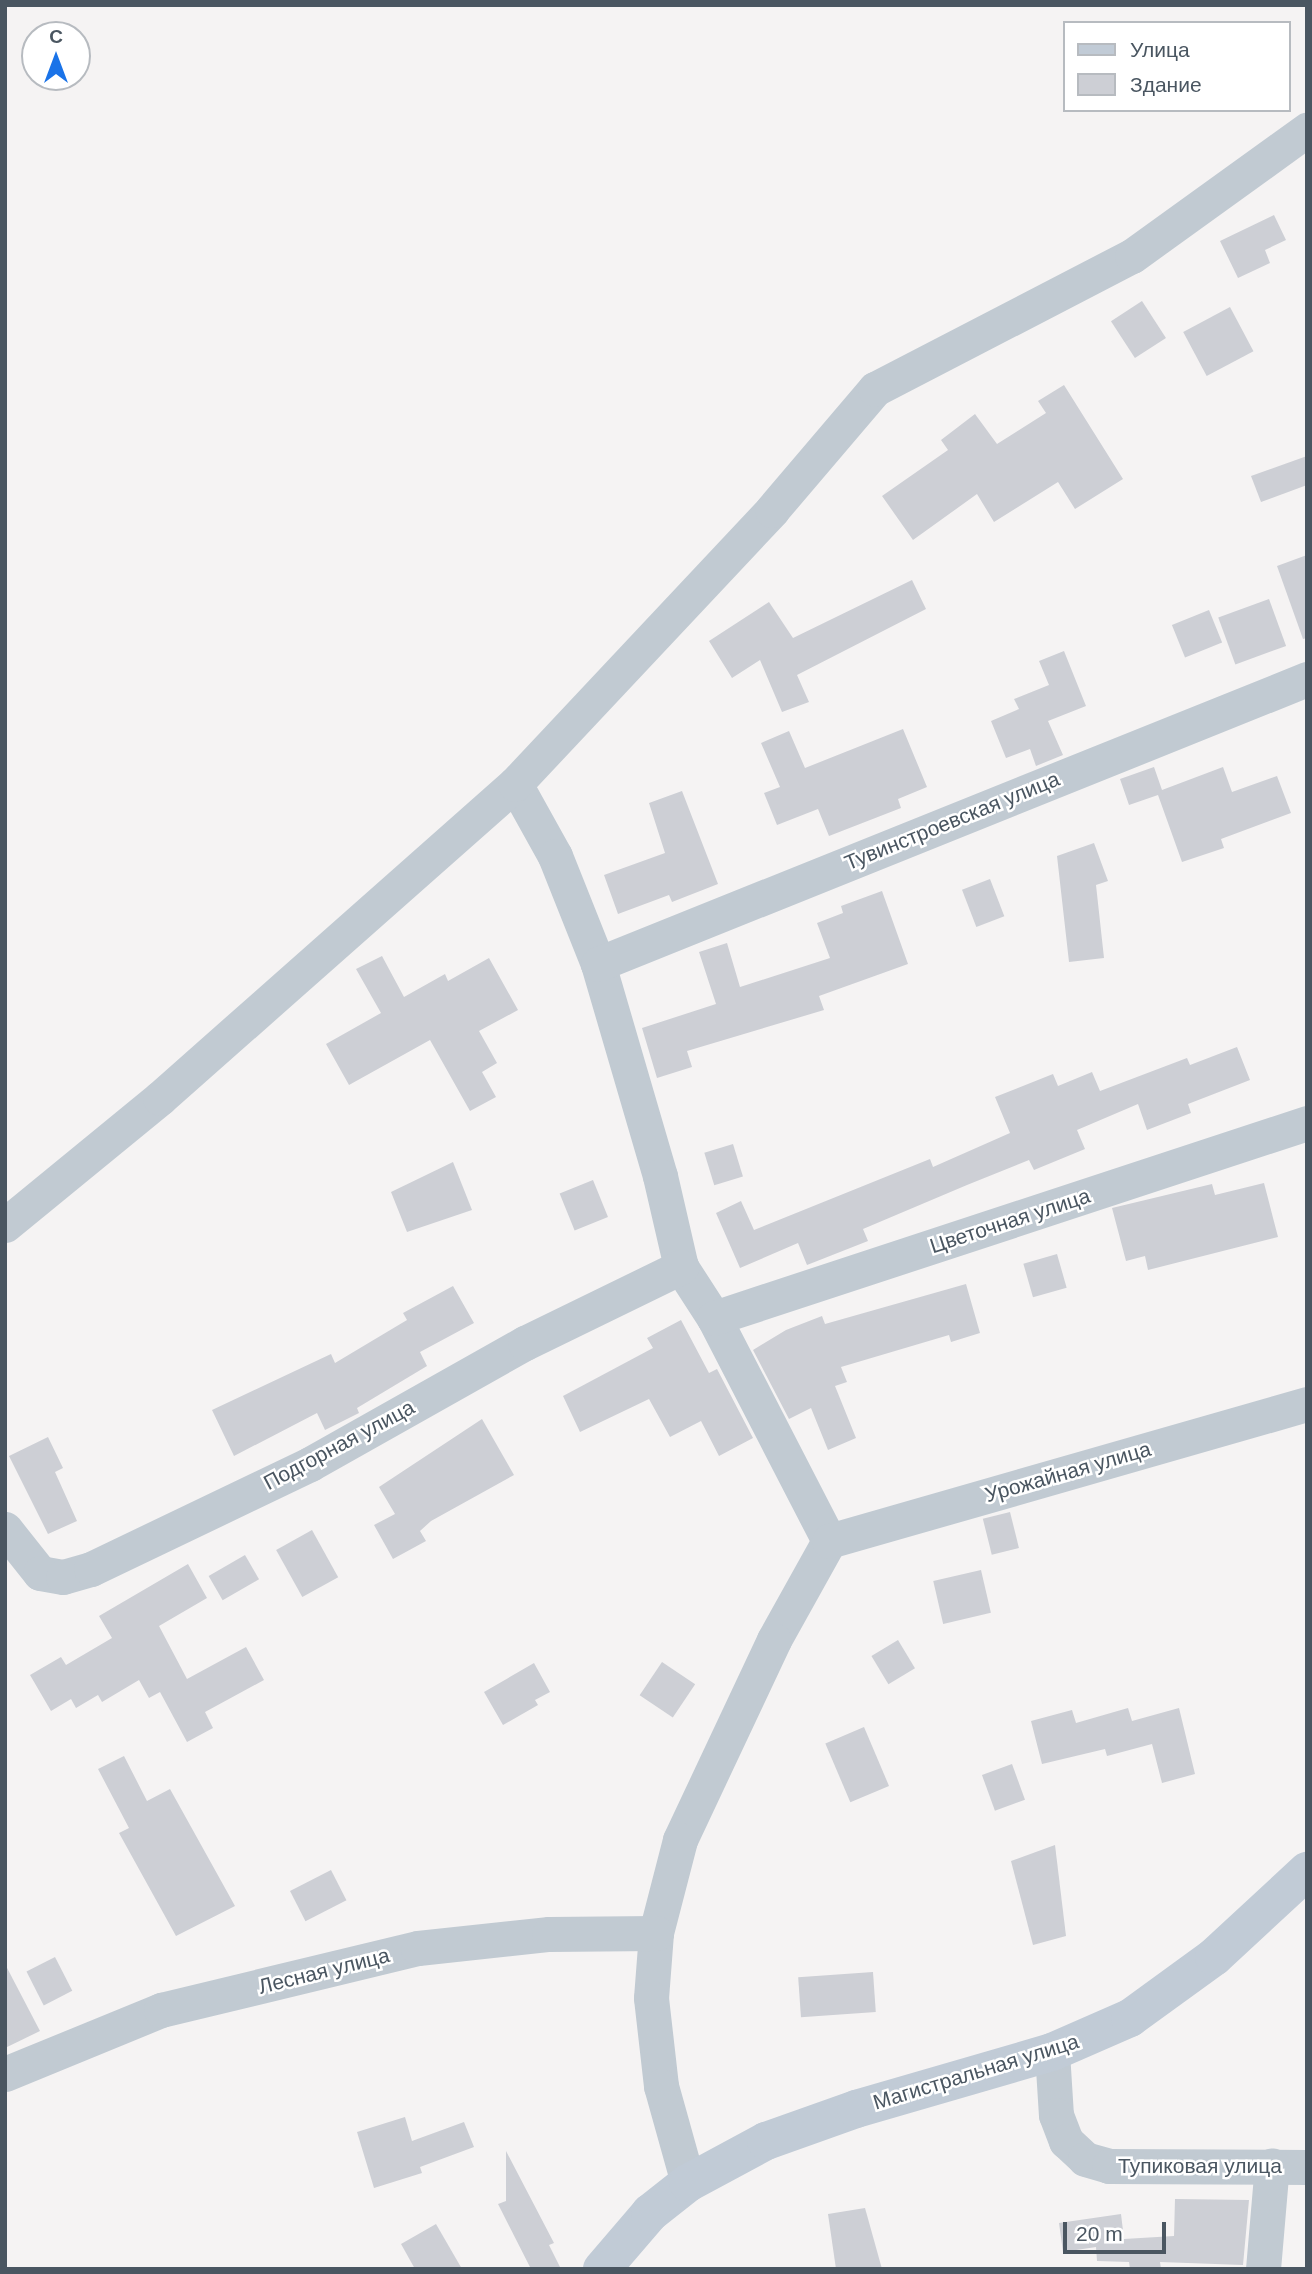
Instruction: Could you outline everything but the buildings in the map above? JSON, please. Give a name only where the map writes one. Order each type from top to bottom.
[{"type":"street","points":[[5,1225],[241,1028],[515,785],[772,510],[875,389],[1132,256],[1307,130]]},
{"type":"street","name":"Тувинстроевская улица","points":[[598,964],[1307,679]]},
{"type":"street","points":[[515,785],[555,856],[598,964],[660,1176],[681,1267],[714,1318],[829,1541],[775,1640],[680,1840],[656,1933],[651,1998],[661,2086],[688,2183]]},
{"type":"street","name":"Цветочная улица","points":[[714,1318],[1307,1123]]},
{"type":"street","name":"Подгорная улица","points":[[5,1530],[40,1573],[63,1577],[91,1569],[310,1464],[525,1343],[681,1267]]},
{"type":"street","name":"Урожайная улица","points":[[829,1541],[1307,1404]]},
{"type":"street","name":"Магистральная улица","points":[[602,2269],[642,2220],[688,2183],[766,2141],[856,2109],[1052,2052],[1130,2018],[1214,1957],[1307,1871]]},
{"type":"street","name":"Лесная улица","points":[[5,2074],[161,2010],[418,1948],[549,1934],[656,1933]]},
{"type":"street","name":"Тупиковая улица","points":[[1052,2052],[1056,2115],[1066,2141],[1085,2159],[1109,2166],[1307,2167]]},
{"type":"street","points":[[1264,2269],[1272,2165]]}]
